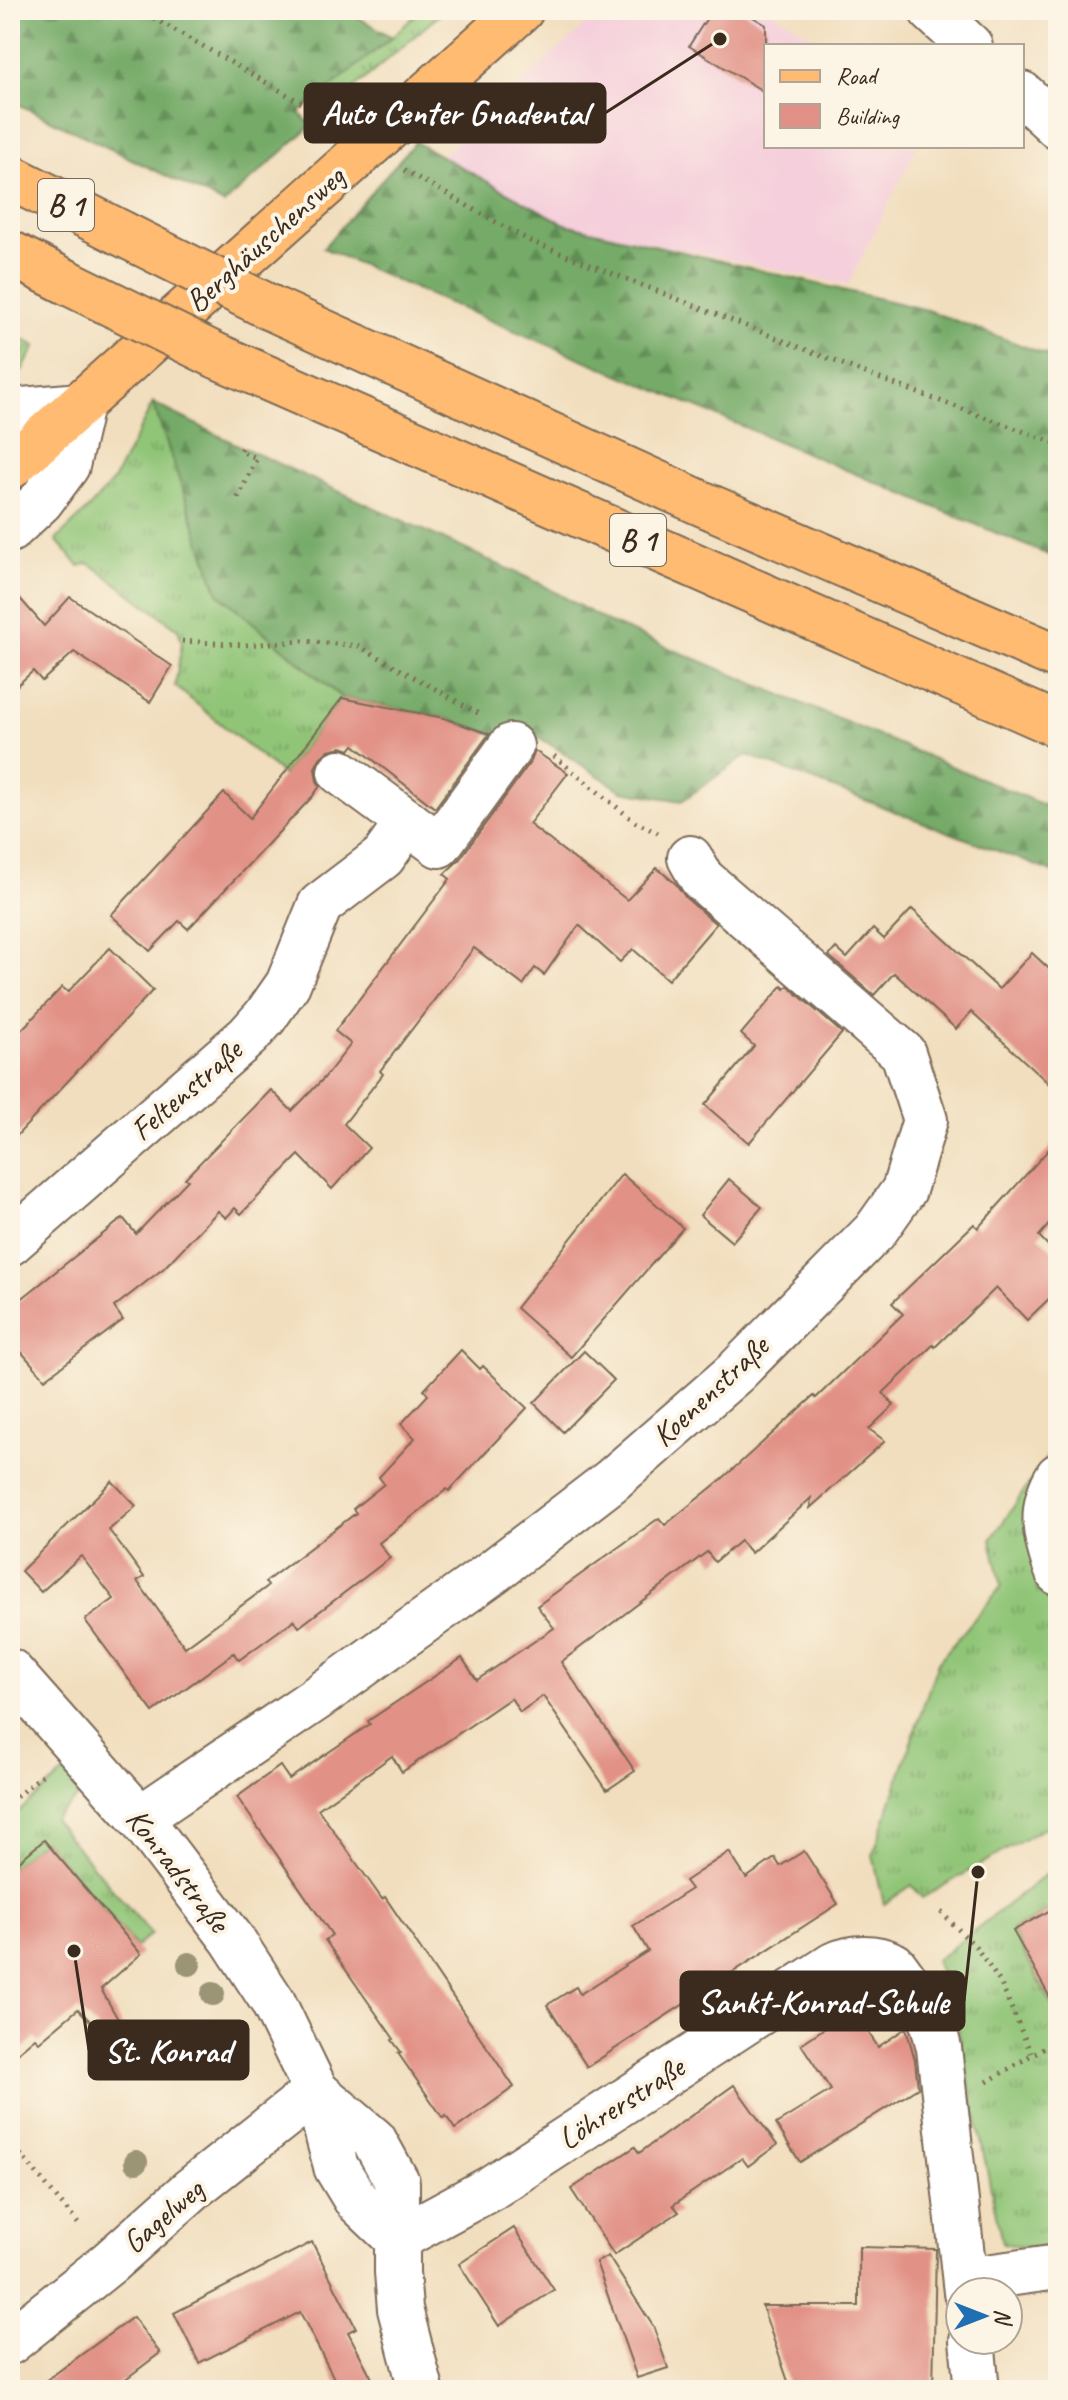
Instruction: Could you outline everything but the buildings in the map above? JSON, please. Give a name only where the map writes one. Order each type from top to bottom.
[{"type":"main road","name":"Berghäuschensweg","points":[[10,467],[521,10]]},
{"type":"main road","name":"B 1","points":[[10,177],[271,308],[701,503],[1058,657]]},
{"type":"main road","name":"B 1","points":[[10,253],[217,356],[1058,725]]},
{"type":"street","points":[[931,10],[968,44]]},
{"type":"street","points":[[1024,96],[1058,127]]},
{"type":"street","points":[[10,530],[41,501],[67,466],[81,405],[18,410]]},
{"type":"street","points":[[340,772],[439,845],[520,741]]},
{"type":"street","name":"Feltenstraße","points":[[10,1243],[248,1036],[288,984],[320,905],[383,857],[408,822]]},
{"type":"street","name":"Koenenstraße","points":[[140,1818],[314,1700],[490,1574],[611,1481],[735,1373],[875,1231],[904,1190],[925,1120],[903,1053],[702,879],[690,858]]},
{"type":"street","points":[[1058,1476],[1047,1499],[1044,1521],[1058,1573]]},
{"type":"street","name":"Konradstraße","points":[[10,1671],[38,1724],[140,1818],[232,1939],[273,2002],[316,2091],[374,2140],[385,2159],[397,2182],[400,2309],[421,2390]]},
{"type":"street","name":"Löhrerstraße","points":[[397,2239],[491,2188],[833,1965],[847,1960],[877,1959],[899,1970],[933,2024],[946,2100],[965,2276]]},
{"type":"street","name":"Gagelweg","points":[[10,2342],[110,2262],[192,2189],[316,2091]]},
{"type":"street","points":[[1014,2276],[1058,2267]]},
{"type":"street","points":[[974,2356],[977,2390]]},
{"type":"path","points":[[140,10],[320,112],[421,182],[530,241],[868,374],[1058,444]]},
{"type":"path","points":[[238,498],[257,458],[240,451],[242,447]]},
{"type":"path","points":[[182,641],[244,645],[303,641],[359,646],[520,741],[635,822],[666,837],[690,858]]},
{"type":"path","points":[[941,1912],[976,1947],[1000,1982],[1031,2053]]},
{"type":"path","points":[[946,2100],[992,2080],[1058,2039]]},
{"type":"path","points":[[10,2142],[110,2262]]},
{"type":"shaded area","points":[[602,10],[770,10],[824,44],[764,44],[764,148],[916,148],[848,285],[565,224],[441,156]]},
{"type":"green space","points":[[10,10],[345,10],[392,37],[299,113],[312,125],[224,204],[10,100]]},
{"type":"green space","points":[[421,10],[445,10],[330,109],[314,98],[392,37]]},
{"type":"green space","points":[[415,142],[565,224],[927,310],[1058,359],[1058,559],[323,248]]},
{"type":"green space","points":[[10,333],[36,346],[21,372],[10,378]]},
{"type":"green space","points":[[153,403],[218,593],[342,698],[283,775],[175,686],[182,643],[178,629],[89,563],[79,566],[56,540],[113,481]]},
{"type":"green space","points":[[153,403],[539,583],[610,623],[1058,811],[1058,874],[747,755],[682,801],[622,791],[534,734],[514,741],[444,718],[342,698],[218,593]]},
{"type":"green space","points":[[1058,1441],[1058,1820],[922,1898],[912,1885],[884,1904],[873,1855],[938,1662],[1002,1586],[991,1540]]},
{"type":"green space","points":[[64,1773],[82,1794],[53,1819],[151,1934],[136,1947],[44,1840],[10,1869],[10,1819]]},
{"type":"green space","points":[[1058,1865],[1058,1905],[1012,1931],[1058,2016],[1058,2253],[1002,2243],[952,2000],[935,1961]]},
{"type":"place","name":"Auto Center Gnadental","points":[[720,39]]},
{"type":"place","name":"Sankt-Konrad-Schule","points":[[978,1872]]},
{"type":"place","name":"St. Konrad","points":[[74,1951]]}]
